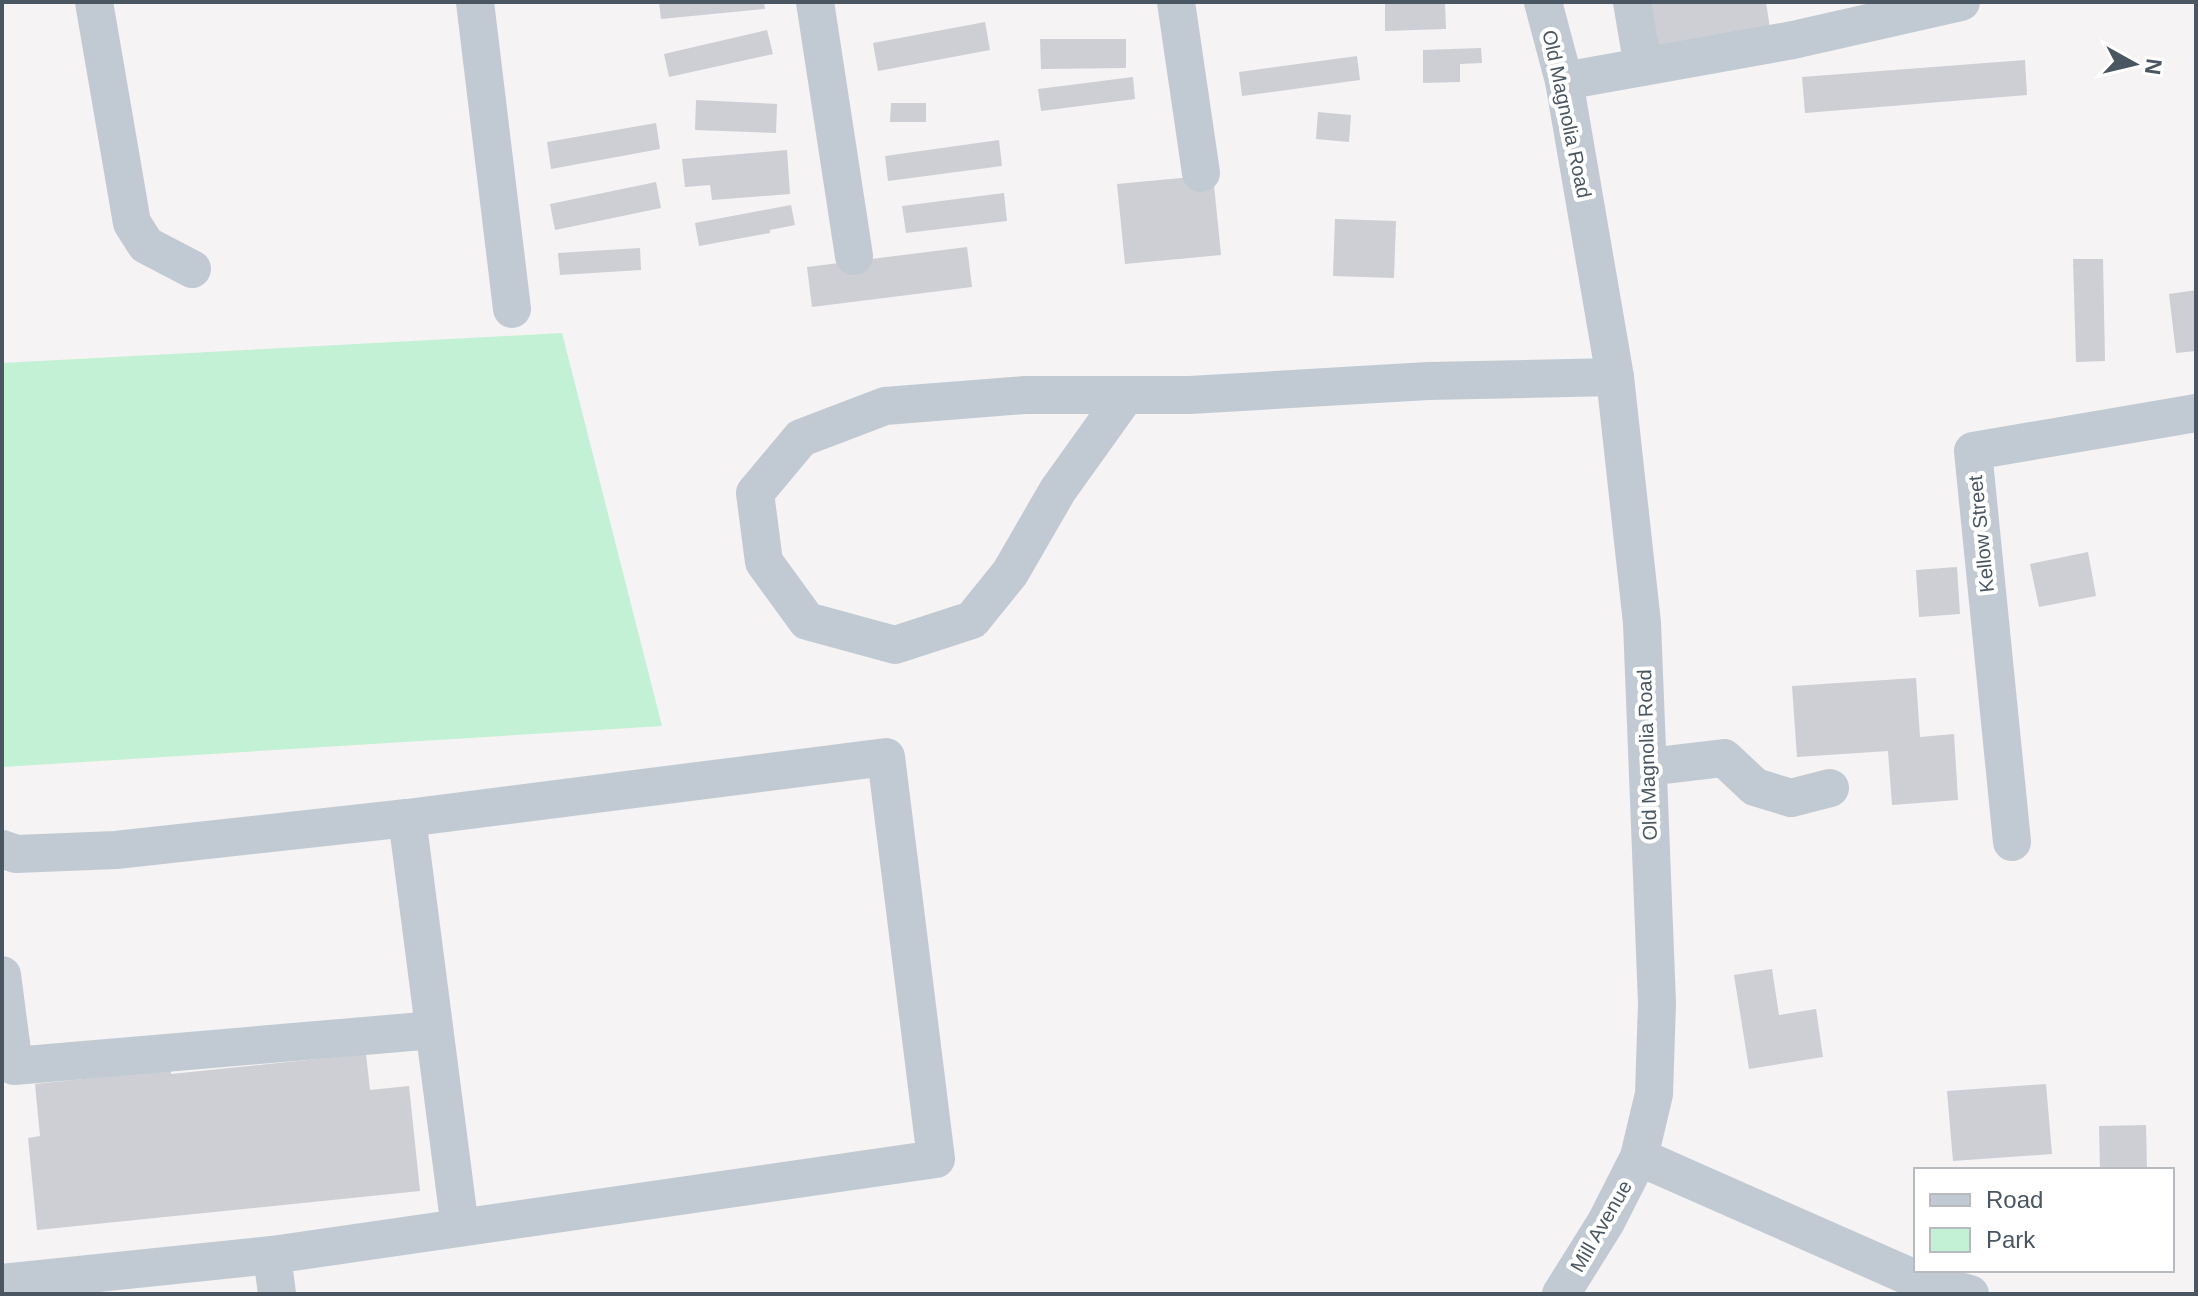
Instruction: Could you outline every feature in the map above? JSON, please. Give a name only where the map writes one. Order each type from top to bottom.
[{"type":"street","points":[[94,2],[132,223],[146,245],[192,269]]},
{"type":"street","points":[[475,2],[512,309]]},
{"type":"street","points":[[815,2],[854,256]]},
{"type":"street","points":[[1176,2],[1201,173]]},
{"type":"street","name":"Old Magnolia Road","points":[[1543,2],[1564,81],[1615,377],[1642,623],[1657,1003],[1654,1094],[1639,1157]]},
{"type":"street","points":[[1632,2],[1643,67]]},
{"type":"street","points":[[1564,81],[1793,40],[1961,2]]},
{"type":"street","points":[[1126,395],[1058,490],[1010,573],[972,620],[895,645],[807,621],[764,562],[755,493],[801,438],[885,406],[1025,395],[1126,395],[1190,395],[1428,381],[1615,377]]},
{"type":"street","name":"Kellow Street","points":[[2012,842],[1973,451],[2196,413]]},
{"type":"street","points":[[2,849],[16,854],[116,850],[407,818],[886,757],[936,1159],[272,1255],[2,1283]]},
{"type":"street","points":[[1648,767],[1724,758],[1755,787],[1791,798],[1830,788]]},
{"type":"street","points":[[407,818],[460,1228]]},
{"type":"street","points":[[2,975],[14,1066],[434,1030]]},
{"type":"street","points":[[1639,1157],[1915,1279],[1970,1294]]},
{"type":"street","name":"Mill Avenue","points":[[1561,1294],[1606,1222],[1639,1157]]},
{"type":"street","points":[[272,1255],[277,1294]]},
{"type":"green space","points":[[562,333],[662,726],[2,767],[2,363]]},
{"type":"building","points":[[659,2],[764,2],[765,9],[661,19]]},
{"type":"building","points":[[1385,2],[1445,2],[1446,29],[1385,31]]},
{"type":"building","points":[[1638,2],[1766,2],[1771,35],[1646,54]]},
{"type":"building","points":[[985,22],[990,50],[878,71],[873,43]]},
{"type":"building","points":[[767,30],[773,54],[669,77],[664,54]]},
{"type":"building","points":[[1040,39],[1126,39],[1126,68],[1041,69]]},
{"type":"building","points":[[1481,48],[1482,63],[1460,64],[1460,82],[1423,83],[1423,50]]},
{"type":"building","points":[[1357,56],[1360,80],[1242,96],[1239,72]]},
{"type":"building","points":[[2025,60],[2027,95],[1805,113],[1802,77]]},
{"type":"building","points":[[1133,77],[1135,99],[1041,111],[1038,89]]},
{"type":"building","points":[[696,100],[777,104],[776,133],[695,130]]},
{"type":"building","points":[[891,103],[926,103],[926,122],[890,122]]},
{"type":"building","points":[[1318,112],[1351,115],[1349,142],[1316,139]]},
{"type":"building","points":[[656,123],[660,149],[551,169],[547,142]]},
{"type":"building","points":[[999,140],[1002,166],[888,181],[885,156]]},
{"type":"building","points":[[787,150],[790,194],[712,200],[710,185],[685,187],[682,159]]},
{"type":"building","points":[[1213,175],[1221,255],[1125,264],[1117,184]]},
{"type":"building","points":[[656,182],[661,208],[555,230],[550,204]]},
{"type":"building","points":[[1004,193],[1007,221],[906,233],[902,206]]},
{"type":"building","points":[[791,205],[795,225],[770,230],[770,233],[699,246],[695,223]]},
{"type":"building","points":[[1335,219],[1396,221],[1394,278],[1333,276]]},
{"type":"building","points":[[967,247],[972,287],[812,307],[807,267]]},
{"type":"building","points":[[640,248],[641,270],[560,275],[558,253]]},
{"type":"building","points":[[2073,259],[2103,259],[2105,361],[2076,362]]},
{"type":"building","points":[[2196,290],[2196,351],[2176,353],[2169,294]]},
{"type":"building","points":[[2088,552],[2096,596],[2039,607],[2030,564]]},
{"type":"building","points":[[1957,567],[1960,614],[1919,617],[1916,570]]},
{"type":"building","points":[[1916,678],[1920,737],[1954,734],[1958,800],[1892,805],[1888,751],[1797,757],[1792,686]]},
{"type":"building","points":[[1772,969],[1779,1015],[1816,1009],[1823,1057],[1749,1069],[1734,975]]},
{"type":"building","points":[[366,1054],[370,1090],[409,1086],[420,1191],[37,1230],[28,1138],[40,1136],[35,1084]]},
{"type":"building","points":[[2046,1084],[2052,1154],[1953,1161],[1947,1091]]},
{"type":"building","points":[[2146,1125],[2147,1168],[2100,1168],[2099,1126]]}]
